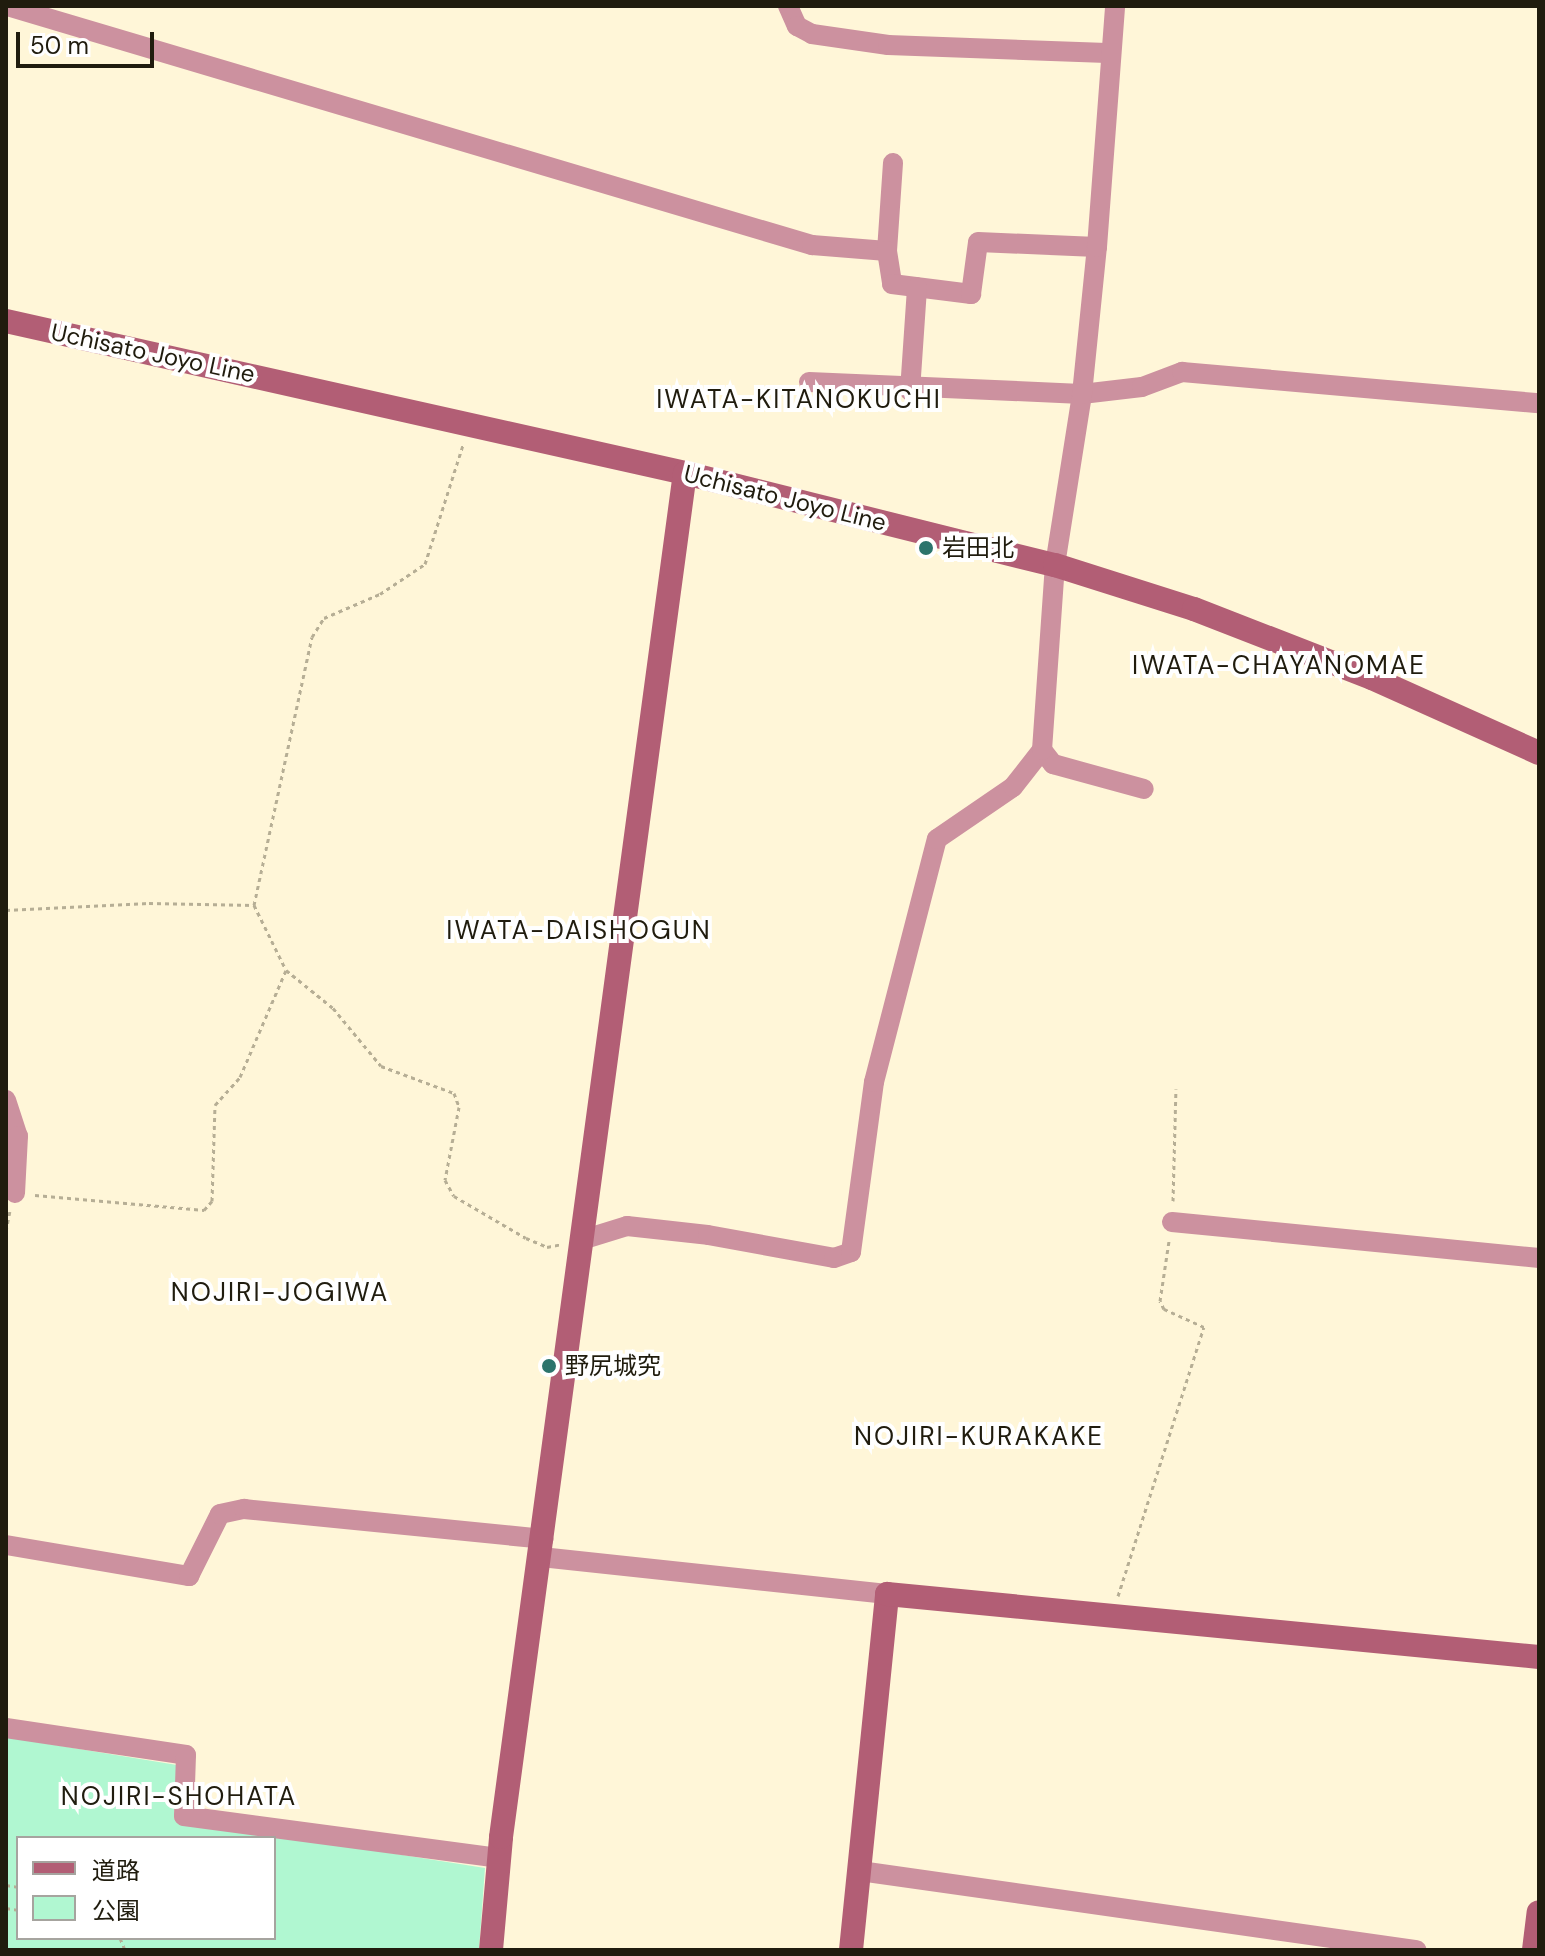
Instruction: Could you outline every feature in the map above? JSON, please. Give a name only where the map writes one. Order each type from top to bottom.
[{"type":"street","points":[[7,6],[812,245],[887,251]]},
{"type":"street","points":[[788,6],[797,26],[812,34],[888,45],[1107,53]]},
{"type":"street","points":[[585,1239],[627,1226],[834,1258],[851,1252],[874,1082],[937,839],[1013,787],[1042,750],[1055,565],[1082,394],[1097,247],[1107,53],[1115,6]]},
{"type":"street","points":[[893,163],[888,279],[917,287],[971,294],[978,242],[1097,247]]},
{"type":"street","points":[[910,391],[917,287]]},
{"type":"street","name":"Uchisato Joyo Line","points":[[6,321],[685,473],[1055,565],[1194,609],[1372,678],[1539,753]]},
{"type":"street","points":[[809,382],[910,391],[1082,394],[1142,387],[1182,372],[1539,403]]},
{"type":"street","points":[[491,1950],[498,1858],[585,1239],[685,473]]},
{"type":"street","points":[[1042,750],[1053,764],[1144,789]]},
{"type":"street","points":[[6,1100],[18,1136],[15,1193]]},
{"type":"street","points":[[1172,1222],[1539,1258]]},
{"type":"street","points":[[6,1545],[189,1576],[220,1514],[244,1509],[887,1594],[1539,1657]]},
{"type":"street","points":[[851,1950],[887,1594]]},
{"type":"street","points":[[6,1728],[186,1755],[184,1816],[498,1858]]},
{"type":"street","points":[[860,1871],[1416,1950]]},
{"type":"street","points":[[1534,1950],[1539,1912]]},
{"type":"path","points":[[469,423],[425,564],[380,594],[324,618],[312,637],[254,905],[286,970],[333,1008],[381,1066],[454,1093],[459,1107],[445,1180],[454,1196],[547,1247],[585,1239]]},
{"type":"path","points":[[6,910],[149,903],[254,905]]},
{"type":"path","points":[[6,1231],[15,1193],[204,1210],[212,1201],[215,1105],[240,1077],[286,970]]},
{"type":"path","points":[[1112,1616],[1204,1327],[1164,1309],[1160,1301],[1172,1222],[1176,1089]]},
{"type":"green space","points":[[6,1737],[177,1765],[174,1819],[485,1868],[479,1950],[6,1950]]},
{"type":"place","name":"岩田北","points":[[926,548]]},
{"type":"place","name":"野尻城究","points":[[549,1366]]},
{"type":"district","name":"IWATA-KITANOKUCHI","points":[[799,400]]},
{"type":"district","name":"IWATA-CHAYANOMAE","points":[[1279,666]]},
{"type":"district","name":"IWATA-DAISHOGUN","points":[[579,931]]},
{"type":"district","name":"NOJIRI-JOGIWA","points":[[280,1293]]},
{"type":"district","name":"NOJIRI-KURAKAKE","points":[[979,1437]]},
{"type":"district","name":"NOJIRI-SHOHATA","points":[[179,1797]]}]
